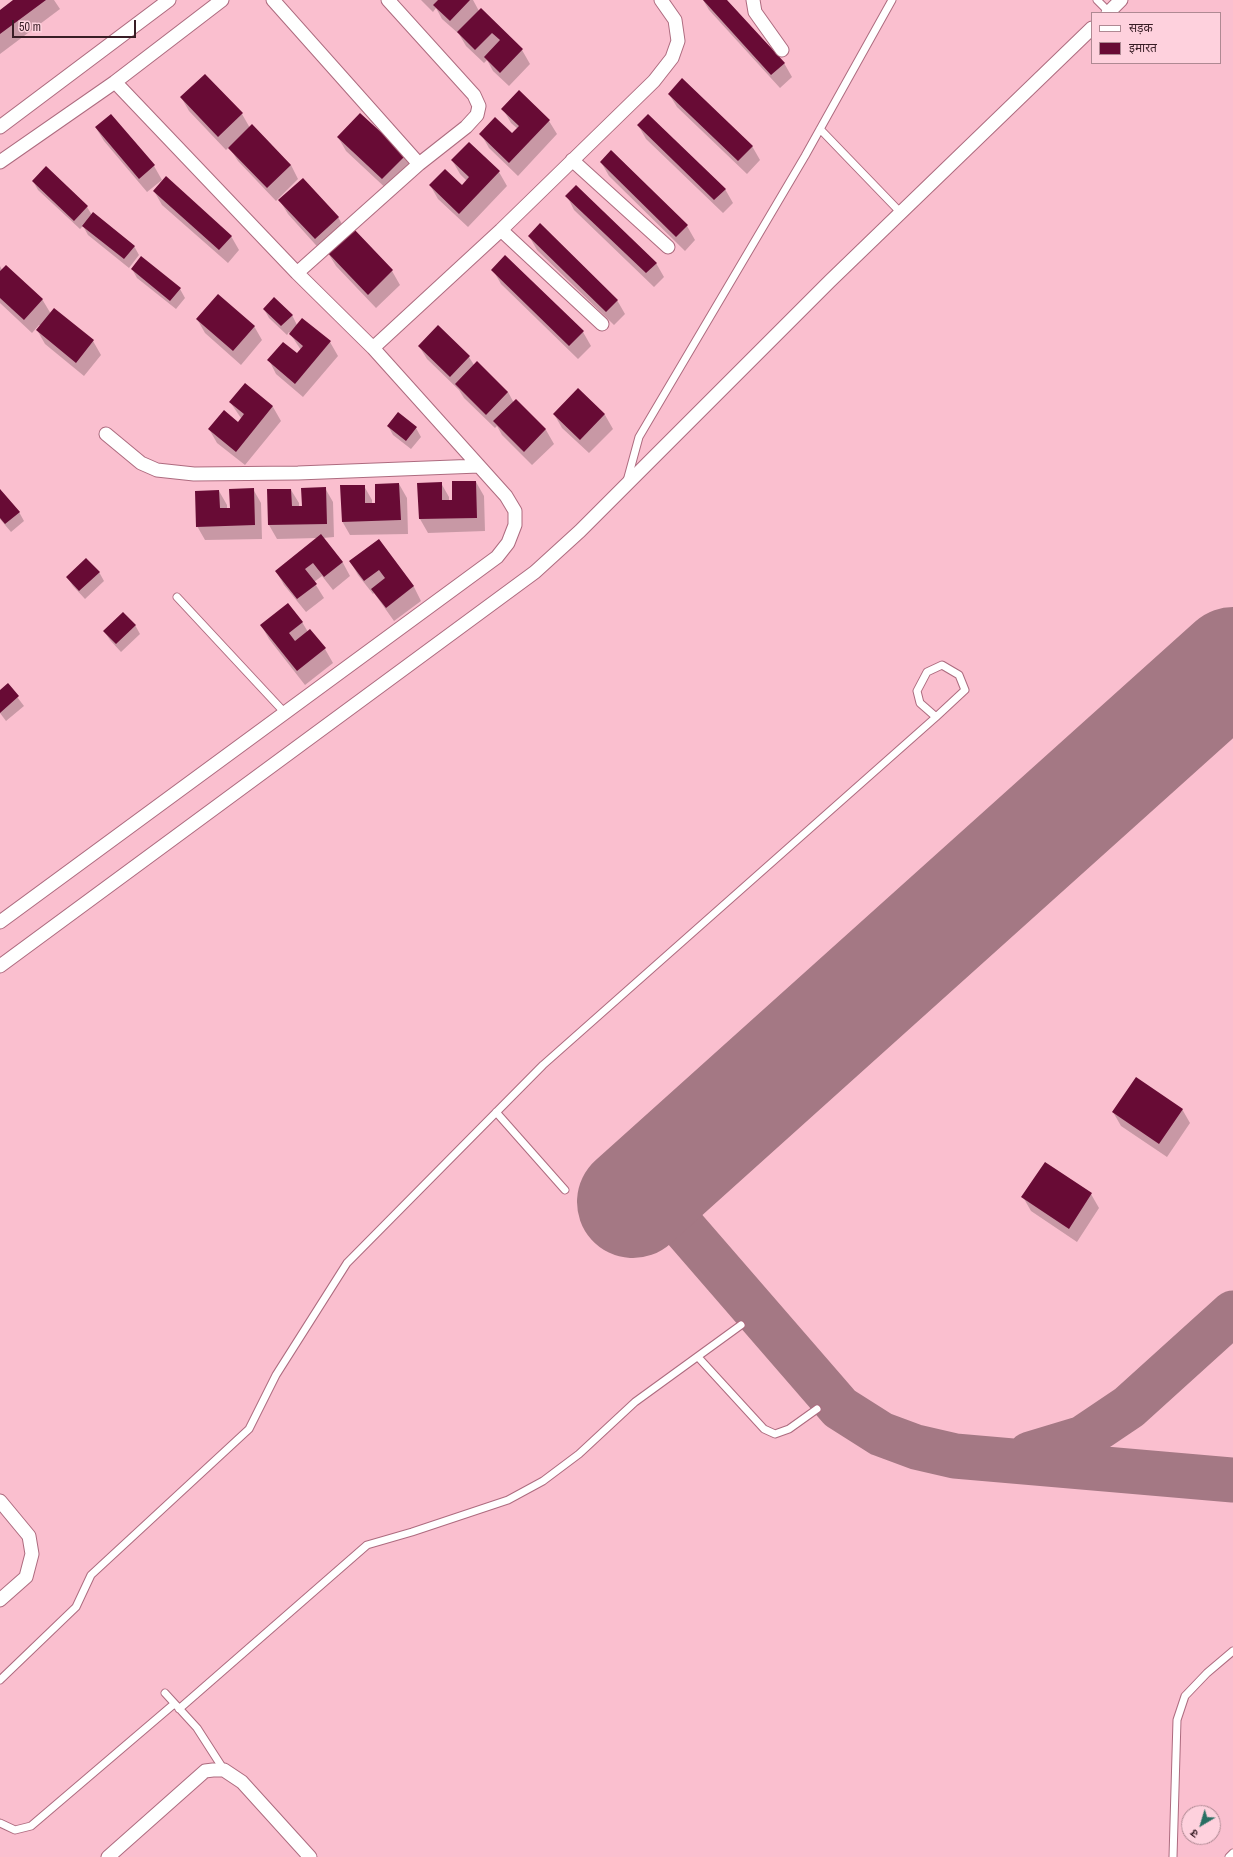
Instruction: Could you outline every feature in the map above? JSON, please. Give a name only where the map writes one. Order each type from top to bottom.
[{"type":"street","points":[[0,127],[169,0]]},
{"type":"street","points":[[0,162],[114,82],[222,0]]},
{"type":"street","points":[[273,0],[419,164]]},
{"type":"street","points":[[297,273],[419,164],[466,127],[477,115],[478,106],[474,95],[388,0]]},
{"type":"street","points":[[373,348],[502,230],[654,81],[672,58],[678,41],[676,20],[661,0]]},
{"type":"street","points":[[752,0],[755,12],[782,50]]},
{"type":"street","points":[[1108,12],[1121,0]]},
{"type":"street","points":[[0,966],[535,572],[626,485],[901,213],[1091,29]]},
{"type":"street","points":[[0,922],[498,557],[508,543],[515,526],[515,511],[506,496],[373,348],[297,273],[114,82]]},
{"type":"street","points":[[572,160],[668,247]]},
{"type":"street","points":[[502,230],[602,324]]},
{"type":"street","points":[[106,434],[141,463],[157,470],[194,474],[298,473],[479,466]]},
{"type":"street","points":[[0,1501],[29,1536],[32,1554],[26,1577],[0,1600]]},
{"type":"street","points":[[108,1857],[205,1771],[224,1770],[242,1782],[310,1857]]},
{"type":"lane","points":[[626,485],[639,437],[820,129],[892,0]]},
{"type":"lane","points":[[1097,0],[1108,12]]},
{"type":"lane","points":[[820,129],[901,213]]},
{"type":"lane","points":[[177,597],[285,713]]},
{"type":"lane","points":[[0,1680],[76,1607],[91,1575],[249,1429],[276,1375],[347,1263],[543,1065],[936,717],[965,690],[959,675],[942,665],[927,672],[917,691],[920,703],[936,717]]},
{"type":"lane","points":[[496,1112],[565,1190]]},
{"type":"lane","points":[[0,1823],[15,1830],[31,1826],[177,1706],[367,1545],[412,1532],[508,1500],[543,1482],[579,1454],[635,1402],[741,1325]]},
{"type":"lane","points":[[698,1356],[764,1429],[775,1434],[789,1430],[817,1408]]},
{"type":"lane","points":[[1173,1857],[1177,1720],[1185,1696],[1207,1673],[1233,1651]]},
{"type":"lane","points":[[165,1693],[197,1728],[224,1770]]},
{"type":"lane","points":[[1229,1857],[1233,1853]]},
{"type":"building","points":[[13,0],[46,0],[0,34],[0,10]]},
{"type":"building","points":[[438,0],[470,0],[450,21],[433,5]]},
{"type":"building","points":[[703,0],[727,0],[785,63],[771,75]]},
{"type":"building","points":[[481,8],[523,49],[500,73],[484,57],[500,40],[492,33],[475,50],[457,32]]},
{"type":"building","points":[[205,74],[243,113],[218,137],[180,97]]},
{"type":"building","points":[[682,78],[753,146],[738,161],[668,94]]},
{"type":"building","points":[[519,90],[550,120],[509,163],[479,134],[495,117],[512,133],[519,126],[501,109]]},
{"type":"building","points":[[360,113],[406,155],[382,179],[337,137]]},
{"type":"building","points":[[111,114],[155,165],[139,179],[95,127]]},
{"type":"building","points":[[648,114],[726,189],[714,200],[637,125]]},
{"type":"building","points":[[252,124],[291,165],[267,188],[228,148]]},
{"type":"building","points":[[469,142],[500,171],[459,214],[429,185],[445,169],[462,185],[469,177],[451,160]]},
{"type":"building","points":[[611,150],[688,225],[676,237],[600,162]]},
{"type":"building","points":[[46,166],[88,206],[74,221],[32,181]]},
{"type":"building","points":[[166,176],[232,236],[219,250],[153,191]]},
{"type":"building","points":[[303,178],[339,217],[315,239],[278,200]]},
{"type":"building","points":[[576,185],[657,263],[646,273],[565,196]]},
{"type":"building","points":[[93,212],[135,246],[124,259],[82,226]]},
{"type":"building","points":[[540,223],[618,300],[606,312],[528,236]]},
{"type":"building","points":[[353,228],[393,270],[368,295],[327,252]]},
{"type":"building","points":[[505,255],[584,331],[569,346],[491,270]]},
{"type":"building","points":[[141,256],[181,288],[170,301],[131,269]]},
{"type":"building","points":[[6,265],[43,299],[24,320],[0,298],[0,271]]},
{"type":"building","points":[[218,294],[255,326],[233,351],[196,319]]},
{"type":"building","points":[[274,297],[293,315],[281,326],[263,309]]},
{"type":"building","points":[[54,308],[94,340],[76,363],[36,330]]},
{"type":"building","points":[[302,318],[331,341],[295,384],[267,360],[283,342],[297,353],[303,346],[289,334]]},
{"type":"building","points":[[438,325],[470,356],[450,377],[418,346]]},
{"type":"building","points":[[477,361],[508,392],[486,415],[455,384]]},
{"type":"building","points":[[245,383],[273,406],[236,452],[208,429],[224,410],[238,422],[244,414],[229,402]]},
{"type":"building","points":[[578,388],[605,414],[580,440],[553,414]]},
{"type":"building","points":[[516,399],[546,429],[524,452],[493,421]]},
{"type":"building","points":[[398,412],[417,427],[406,441],[387,426]]},
{"type":"building","points":[[452,481],[476,481],[477,518],[419,519],[417,483],[442,482],[442,500],[452,500]]},
{"type":"building","points":[[399,483],[401,520],[342,522],[340,485],[365,485],[365,503],[375,503],[375,484]]},
{"type":"building","points":[[326,487],[327,524],[268,525],[267,489],[291,489],[292,506],[302,506],[301,488]]},
{"type":"building","points":[[254,488],[255,525],[196,527],[195,491],[219,490],[220,508],[230,508],[229,489]]},
{"type":"building","points":[[0,489],[20,512],[5,524],[0,518]]},
{"type":"building","points":[[321,534],[343,562],[324,577],[313,563],[305,569],[317,584],[297,599],[275,571]]},
{"type":"building","points":[[379,539],[414,586],[386,608],[371,589],[385,578],[379,570],[364,581],[349,561]]},
{"type":"building","points":[[86,558],[100,572],[79,591],[66,577]]},
{"type":"building","points":[[288,603],[303,622],[289,633],[295,641],[310,629],[326,648],[297,671],[260,625]]},
{"type":"building","points":[[123,612],[136,625],[116,644],[103,631]]},
{"type":"building","points":[[8,683],[19,696],[0,713],[0,690]]},
{"type":"building","points":[[1136,1077],[1183,1109],[1159,1144],[1112,1112]]},
{"type":"building","points":[[1045,1162],[1092,1193],[1069,1229],[1021,1197]]},
{"type":"taxiway","points":[[651,1186],[683,1227],[840,1408],[881,1434],[916,1447],[955,1456],[1233,1480]]},
{"type":"taxiway","points":[[1030,1454],[1083,1438],[1129,1407],[1233,1313]]},
{"type":"runway","points":[[633,1202],[1233,663]]}]
